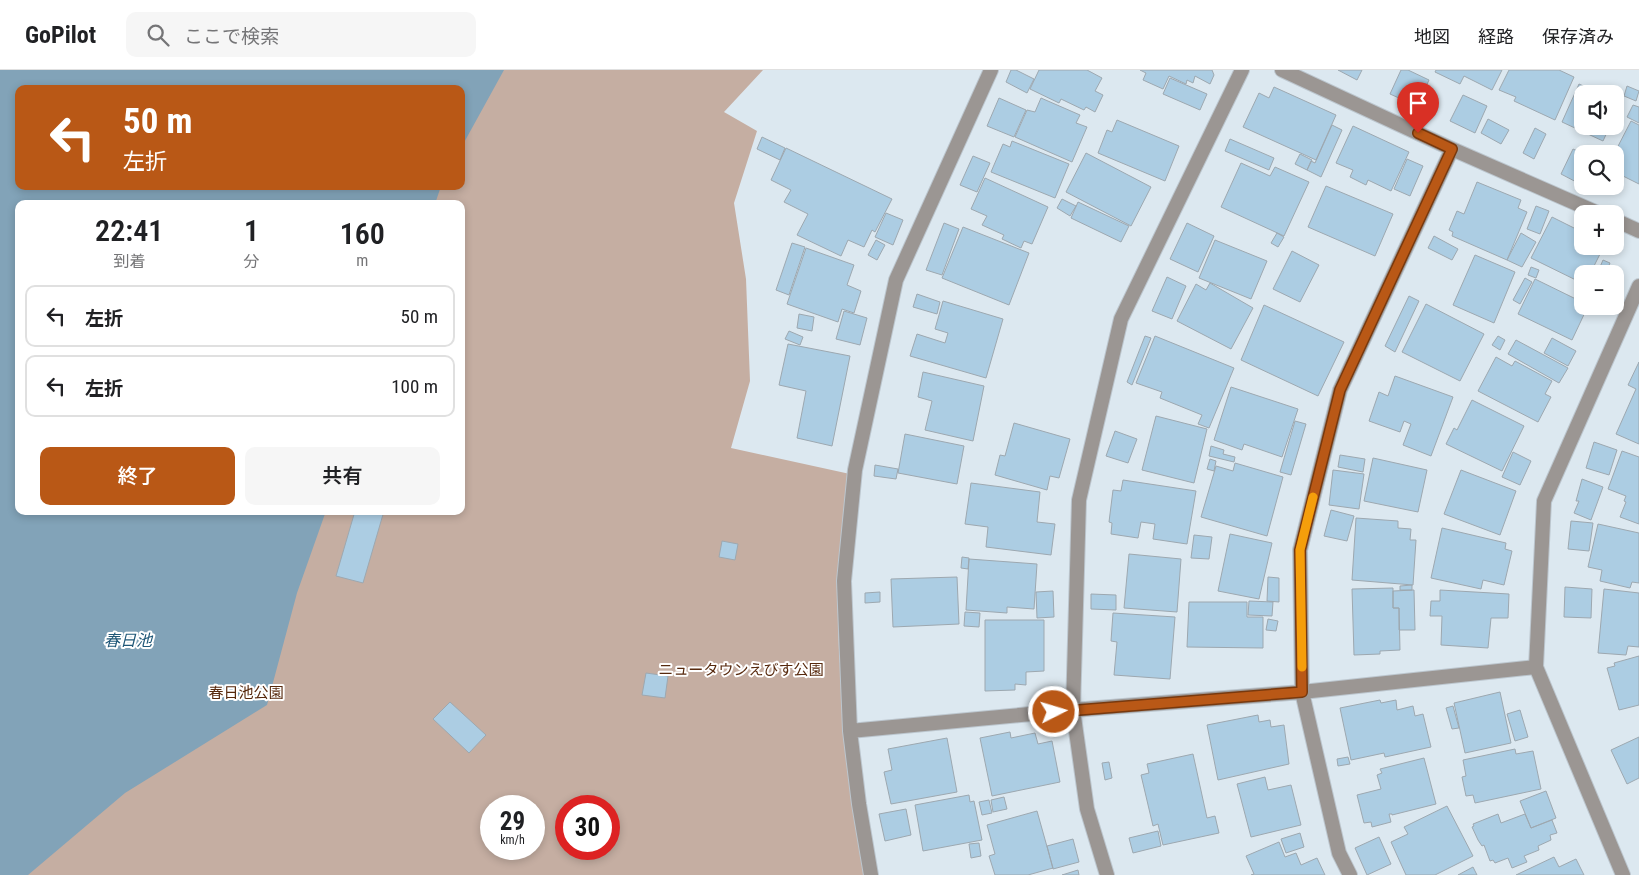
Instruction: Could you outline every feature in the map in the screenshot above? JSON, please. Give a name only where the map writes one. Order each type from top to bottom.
[{"type":"street","points":[[871,875],[859,804],[850,731],[844,581],[857,460],[896,280],[991,70]]},
{"type":"street","points":[[1107,875],[1087,809],[1073,710],[1079,500],[1121,319],[1242,70]]},
{"type":"street","points":[[1282,70],[1452,149],[1580,205]]},
{"type":"street","points":[[1350,875],[1339,852],[1302,692],[1300,550],[1340,390],[1452,149]]},
{"type":"street","points":[[1624,224],[1639,231]]},
{"type":"street","points":[[1623,875],[1536,667],[1544,501],[1639,286]]},
{"type":"street","points":[[850,731],[1073,710],[1302,692],[1536,667]]},
{"type":"green space","name":"春日池公園","points":[[0,70],[763,70],[724,112],[757,131],[734,203],[746,279],[750,381],[731,448],[850,474],[837,580],[839,650],[845,732],[866,875],[0,875]]},
{"type":"water","name":"春日池","points":[[0,70],[504,70],[465,141],[465,85],[15,85],[15,190],[440,190],[436,200],[15,200],[15,515],[325,515],[297,593],[267,705],[125,793],[28,875],[0,875]]},
{"type":"building","points":[[1011,70],[1016,70],[1034,79],[1027,93],[1006,82]]},
{"type":"building","points":[[1039,70],[1087,70],[1102,78],[1095,91],[1103,95],[1095,112],[1086,107],[1084,110],[1061,99],[1059,103],[1030,89]]},
{"type":"building","points":[[1140,70],[1212,70],[1214,75],[1210,84],[1195,76],[1193,83],[1187,80],[1186,84],[1169,76],[1163,89],[1143,80],[1146,73]]},
{"type":"building","points":[[1338,70],[1362,70],[1357,80]]},
{"type":"building","points":[[1401,70],[1408,70],[1429,80],[1417,106],[1390,94]]},
{"type":"building","points":[[1436,70],[1502,70],[1492,90],[1464,76],[1460,84],[1435,72]]},
{"type":"building","points":[[1509,70],[1559,70],[1574,77],[1555,120],[1514,101],[1516,97],[1499,90]]},
{"type":"building","points":[[1170,78],[1207,94],[1200,110],[1163,94]]},
{"type":"building","points":[[1627,86],[1639,91],[1636,101],[1624,96]]},
{"type":"building","points":[[1274,87],[1336,115],[1316,160],[1243,127],[1259,93],[1269,98]]},
{"type":"building","points":[[1463,95],[1487,106],[1475,133],[1450,121]]},
{"type":"building","points":[[1574,95],[1574,128],[1562,122]]},
{"type":"building","points":[[999,98],[1026,110],[1014,137],[987,126]]},
{"type":"building","points":[[1041,98],[1080,115],[1076,123],[1087,127],[1072,162],[1015,137],[1027,110],[1035,112]]},
{"type":"building","points":[[1633,105],[1639,107],[1639,123],[1627,117]]},
{"type":"building","points":[[1488,119],[1509,130],[1501,144],[1481,133]]},
{"type":"building","points":[[1117,120],[1179,146],[1165,181],[1098,153],[1107,130],[1112,132]]},
{"type":"building","points":[[1631,121],[1639,125],[1639,184],[1624,176],[1624,145],[1619,145]]},
{"type":"building","points":[[1332,125],[1342,130],[1321,177],[1307,170],[1311,161],[1315,163]]},
{"type":"building","points":[[1353,126],[1409,152],[1391,191],[1368,180],[1366,185],[1350,177],[1353,170],[1336,163]]},
{"type":"building","points":[[1535,128],[1546,134],[1534,159],[1523,153]]},
{"type":"building","points":[[1590,135],[1606,135],[1603,141]]},
{"type":"building","points":[[762,137],[785,148],[780,160],[757,149]]},
{"type":"building","points":[[1230,139],[1274,158],[1269,170],[1225,151]]},
{"type":"building","points":[[1012,141],[1069,164],[1055,198],[991,172],[1003,144],[1010,147]]},
{"type":"building","points":[[786,148],[892,199],[875,232],[872,230],[864,247],[848,240],[841,256],[797,235],[808,214],[784,202],[791,190],[771,180]]},
{"type":"building","points":[[1573,149],[1574,149],[1574,181],[1561,174]]},
{"type":"building","points":[[1086,153],[1151,187],[1131,226],[1066,192]]},
{"type":"building","points":[[1300,154],[1312,160],[1307,170],[1295,164]]},
{"type":"building","points":[[973,156],[990,163],[977,192],[960,185]]},
{"type":"building","points":[[1407,159],[1423,166],[1410,196],[1394,189]]},
{"type":"building","points":[[1241,163],[1270,176],[1275,167],[1309,182],[1284,236],[1221,207]]},
{"type":"building","points":[[985,178],[1048,207],[1032,244],[1024,241],[1021,248],[1002,239],[1004,235],[982,225],[987,216],[971,209]]},
{"type":"building","points":[[1477,182],[1521,200],[1518,208],[1527,212],[1507,260],[1452,236],[1453,232],[1449,230],[1457,211],[1464,214]]},
{"type":"building","points":[[1326,186],[1393,214],[1375,256],[1308,227]]},
{"type":"building","points":[[1062,199],[1076,206],[1070,216],[1057,208]]},
{"type":"building","points":[[1078,202],[1129,226],[1121,242],[1071,218]]},
{"type":"building","points":[[1536,206],[1549,211],[1540,234],[1527,229]]},
{"type":"building","points":[[886,213],[903,220],[893,245],[875,237]]},
{"type":"building","points":[[1552,217],[1574,228],[1574,255],[1600,255],[1594,265],[1574,265],[1574,279],[1531,258]]},
{"type":"building","points":[[944,223],[959,229],[942,275],[926,270]]},
{"type":"building","points":[[1187,223],[1214,236],[1198,272],[1170,259]]},
{"type":"building","points":[[963,227],[1029,253],[1009,305],[942,278]]},
{"type":"building","points":[[1277,233],[1284,237],[1278,247],[1271,243]]},
{"type":"building","points":[[1521,233],[1536,242],[1522,267],[1507,260]]},
{"type":"building","points":[[1434,236],[1458,249],[1452,260],[1428,248]]},
{"type":"building","points":[[876,240],[885,245],[877,260],[868,255]]},
{"type":"building","points":[[1215,240],[1267,261],[1251,299],[1199,278]]},
{"type":"building","points":[[792,243],[805,247],[789,295],[776,290]]},
{"type":"building","points":[[806,248],[854,265],[847,285],[861,291],[854,313],[842,309],[838,322],[787,304]]},
{"type":"building","points":[[1292,251],[1319,265],[1300,302],[1273,289]]},
{"type":"building","points":[[1475,255],[1515,272],[1494,323],[1453,305]]},
{"type":"building","points":[[1603,260],[1610,263],[1609,265],[1601,265]]},
{"type":"building","points":[[1531,267],[1539,270],[1536,278],[1528,275]]},
{"type":"building","points":[[1167,277],[1186,286],[1172,319],[1152,311]]},
{"type":"building","points":[[1525,278],[1532,282],[1520,304],[1513,300]]},
{"type":"building","points":[[1535,279],[1574,298],[1574,315],[1584,315],[1572,340],[1518,314]]},
{"type":"building","points":[[1210,283],[1253,308],[1231,349],[1177,321],[1196,284],[1206,290]]},
{"type":"building","points":[[917,294],[940,302],[937,314],[913,307]]},
{"type":"building","points":[[1409,296],[1419,301],[1395,352],[1385,346]]},
{"type":"building","points":[[943,301],[1003,319],[986,378],[910,356],[917,334],[945,343],[948,333],[935,329]]},
{"type":"building","points":[[1426,304],[1484,334],[1460,381],[1402,352]]},
{"type":"building","points":[[1264,305],[1344,342],[1318,396],[1241,360]]},
{"type":"building","points":[[844,311],[867,318],[860,345],[836,339]]},
{"type":"building","points":[[799,314],[814,317],[812,331],[797,328]]},
{"type":"building","points":[[789,331],[803,337],[800,345],[785,339]]},
{"type":"building","points":[[1145,336],[1151,338],[1132,385],[1127,382]]},
{"type":"building","points":[[1155,336],[1234,368],[1209,428],[1198,424],[1202,415],[1160,398],[1162,392],[1136,383]]},
{"type":"building","points":[[1498,336],[1505,340],[1500,350],[1492,345]]},
{"type":"building","points":[[1552,338],[1576,351],[1568,366],[1544,353]]},
{"type":"building","points":[[1516,340],[1568,368],[1559,383],[1508,354]]},
{"type":"building","points":[[788,344],[850,356],[832,446],[797,438],[806,391],[779,385]]},
{"type":"building","points":[[1496,357],[1512,366],[1515,361],[1552,381],[1545,394],[1551,397],[1538,422],[1478,391]]},
{"type":"building","points":[[1639,362],[1639,444],[1616,434],[1636,389],[1628,385]]},
{"type":"building","points":[[923,372],[984,386],[973,441],[925,430],[932,401],[918,397]]},
{"type":"building","points":[[1395,376],[1453,397],[1431,456],[1403,445],[1411,424],[1404,421],[1400,432],[1369,421],[1379,392],[1388,396]]},
{"type":"building","points":[[1231,387],[1298,409],[1282,457],[1244,444],[1242,450],[1214,440]]},
{"type":"building","points":[[1472,400],[1524,426],[1502,471],[1446,444],[1454,428],[1457,430]]},
{"type":"building","points":[[1156,416],[1207,429],[1194,483],[1142,470]]},
{"type":"building","points":[[1295,421],[1306,424],[1291,475],[1280,472]]},
{"type":"building","points":[[1014,423],[1070,439],[1059,478],[1050,476],[1047,490],[995,475],[1000,455],[1005,456]]},
{"type":"building","points":[[1115,431],[1137,439],[1128,463],[1106,456]]},
{"type":"building","points":[[905,434],[964,446],[957,484],[898,473]]},
{"type":"building","points":[[1594,442],[1617,450],[1609,475],[1586,468]]},
{"type":"building","points":[[1211,446],[1224,450],[1223,454],[1235,457],[1234,462],[1209,456]]},
{"type":"building","points":[[1622,451],[1639,457],[1639,524],[1620,517],[1626,502],[1624,501],[1626,496],[1608,489]]},
{"type":"building","points":[[1513,452],[1531,461],[1520,485],[1502,477]]},
{"type":"building","points":[[1340,455],[1365,459],[1363,472],[1338,467]]},
{"type":"building","points":[[1373,458],[1427,470],[1418,512],[1364,501]]},
{"type":"building","points":[[1210,459],[1216,461],[1214,471],[1207,469]]},
{"type":"building","points":[[1235,463],[1283,477],[1267,536],[1201,517],[1216,466],[1233,471]]},
{"type":"building","points":[[875,465],[898,469],[896,479],[874,476]]},
{"type":"building","points":[[1333,470],[1364,474],[1359,509],[1329,505]]},
{"type":"building","points":[[1461,470],[1516,491],[1500,535],[1444,514]]},
{"type":"building","points":[[1582,479],[1603,487],[1591,520],[1574,513],[1579,501],[1576,501]]},
{"type":"building","points":[[1123,480],[1196,491],[1187,544],[1153,539],[1155,524],[1141,522],[1138,538],[1111,534],[1112,523],[1109,522],[1113,490],[1121,491]]},
{"type":"building","points":[[971,483],[1040,492],[1037,522],[1055,524],[1051,555],[986,547],[988,527],[965,524]]},
{"type":"building","points":[[1331,510],[1354,516],[1347,541],[1324,536]]},
{"type":"building","points":[[354,515],[383,515],[363,583],[336,576]]},
{"type":"building","points":[[1356,518],[1398,521],[1398,528],[1411,529],[1410,540],[1416,540],[1413,585],[1352,580]]},
{"type":"building","points":[[1571,521],[1593,523],[1589,551],[1568,549]]},
{"type":"building","points":[[1598,524],[1639,533],[1639,583],[1632,582],[1630,588],[1600,581],[1602,570],[1588,567]]},
{"type":"building","points":[[1442,528],[1506,543],[1505,549],[1512,551],[1504,585],[1483,580],[1481,589],[1431,578]]},
{"type":"building","points":[[1230,534],[1272,543],[1259,599],[1218,591]]},
{"type":"building","points":[[1194,535],[1212,537],[1209,559],[1191,558]]},
{"type":"building","points":[[722,541],[738,544],[735,560],[719,557]]},
{"type":"building","points":[[1129,554],[1181,559],[1177,612],[1124,608]]},
{"type":"building","points":[[962,557],[969,558],[968,569],[961,568]]},
{"type":"building","points":[[969,559],[1037,564],[1034,609],[1007,607],[1007,613],[966,610]]},
{"type":"building","points":[[957,577],[959,624],[893,627],[891,579]]},
{"type":"building","points":[[1268,577],[1279,578],[1279,602],[1267,601]]},
{"type":"building","points":[[1412,585],[1412,590],[1400,590],[1400,586]]},
{"type":"building","points":[[1565,587],[1592,589],[1591,618],[1564,617]]},
{"type":"building","points":[[1393,588],[1393,608],[1399,608],[1400,650],[1380,651],[1380,654],[1354,655],[1352,589]]},
{"type":"building","points":[[1604,589],[1639,593],[1639,647],[1628,646],[1626,655],[1598,653]]},
{"type":"building","points":[[1414,590],[1415,630],[1399,630],[1399,608],[1393,608],[1393,591]]},
{"type":"building","points":[[1440,590],[1509,594],[1508,618],[1491,618],[1488,648],[1441,645],[1442,616],[1430,616],[1431,601],[1440,601]]},
{"type":"building","points":[[1053,591],[1054,617],[1037,618],[1036,592]]},
{"type":"building","points":[[880,592],[880,602],[865,603],[865,593]]},
{"type":"building","points":[[1091,594],[1116,595],[1116,610],[1091,609]]},
{"type":"building","points":[[1249,601],[1273,602],[1272,616],[1248,615]]},
{"type":"building","points":[[1189,602],[1247,602],[1247,617],[1263,617],[1263,648],[1187,647]]},
{"type":"building","points":[[965,612],[980,613],[979,627],[964,626]]},
{"type":"building","points":[[1113,613],[1175,617],[1170,679],[1114,675],[1117,642],[1111,641]]},
{"type":"building","points":[[1268,619],[1278,621],[1276,631],[1266,630]]},
{"type":"building","points":[[985,620],[1044,620],[1044,671],[1026,672],[1026,685],[1015,684],[1015,690],[985,691]]},
{"type":"building","points":[[1639,656],[1639,705],[1619,710],[1607,668],[1615,666],[1614,663]]},
{"type":"building","points":[[646,673],[668,676],[665,698],[642,695]]},
{"type":"building","points":[[1500,692],[1511,743],[1465,753],[1454,703]]},
{"type":"building","points":[[1380,700],[1381,703],[1396,700],[1397,710],[1413,706],[1415,716],[1423,714],[1431,747],[1385,757],[1384,753],[1351,760],[1340,708]]},
{"type":"building","points":[[450,702],[486,735],[469,753],[433,719]]},
{"type":"building","points":[[1453,706],[1459,728],[1452,729],[1446,708]]},
{"type":"building","points":[[1520,710],[1528,737],[1515,741],[1507,714]]},
{"type":"building","points":[[1258,715],[1259,722],[1270,720],[1271,727],[1284,725],[1289,764],[1218,780],[1207,725]]},
{"type":"building","points":[[1010,732],[1011,738],[1035,733],[1038,744],[1052,741],[1060,782],[992,796],[980,738]]},
{"type":"building","points":[[1639,737],[1639,778],[1627,784],[1611,750]]},
{"type":"building","points":[[947,738],[957,792],[891,804],[884,772],[892,770],[888,749]]},
{"type":"building","points":[[1515,749],[1516,754],[1533,751],[1541,789],[1475,803],[1473,795],[1466,796],[1462,777],[1466,776],[1463,760]]},
{"type":"building","points":[[1193,754],[1207,818],[1215,816],[1219,833],[1163,845],[1158,824],[1153,826],[1141,775],[1149,773],[1147,764]]},
{"type":"building","points":[[1348,757],[1350,764],[1338,766],[1337,759]]},
{"type":"building","points":[[1424,758],[1436,804],[1392,815],[1389,814],[1391,822],[1372,827],[1371,822],[1364,823],[1357,795],[1381,789],[1377,775],[1382,773],[1380,769]]},
{"type":"building","points":[[1109,762],[1112,778],[1105,780],[1102,763]]},
{"type":"building","points":[[1265,777],[1268,790],[1291,785],[1301,825],[1251,837],[1237,784]]},
{"type":"building","points":[[1546,791],[1556,818],[1531,828],[1520,801]]},
{"type":"building","points":[[969,795],[970,802],[974,801],[982,840],[923,851],[915,805]]},
{"type":"building","points":[[1004,797],[1007,809],[993,812],[991,800]]},
{"type":"building","points":[[989,800],[992,813],[982,815],[979,802]]},
{"type":"building","points":[[1447,806],[1473,856],[1435,875],[1406,875],[1391,842],[1408,834],[1404,827]]},
{"type":"building","points":[[906,809],[911,835],[885,841],[879,814]]},
{"type":"building","points":[[1037,811],[1053,868],[1028,875],[995,875],[989,856],[995,854],[987,825]]},
{"type":"building","points":[[1498,814],[1501,823],[1525,814],[1531,828],[1552,820],[1557,833],[1550,835],[1551,840],[1538,846],[1539,850],[1524,856],[1527,862],[1512,868],[1508,858],[1495,863],[1493,860],[1490,861],[1484,845],[1482,846],[1478,840],[1472,827],[1474,826],[1473,824]]},
{"type":"building","points":[[1158,831],[1161,846],[1133,853],[1129,838]]},
{"type":"building","points":[[1300,833],[1304,847],[1286,853],[1281,839]]},
{"type":"building","points":[[1379,837],[1391,864],[1367,875],[1355,848]]},
{"type":"building","points":[[1073,839],[1079,862],[1053,869],[1047,846]]},
{"type":"building","points":[[1279,842],[1285,857],[1296,853],[1301,865],[1317,858],[1325,875],[1251,875],[1254,874],[1246,856]]},
{"type":"building","points":[[979,843],[981,856],[971,858],[969,844]]},
{"type":"building","points":[[1554,857],[1559,867],[1576,859],[1584,875],[1516,875]]},
{"type":"building","points":[[1473,867],[1477,875],[1458,875]]},
{"type":"building","points":[[1078,870],[1079,875],[1062,875]]},
{"type":"slow traffic","points":[[1302,667],[1300,550],[1313,497]]},
{"type":"route","points":[[1054,712],[1302,692],[1300,550],[1340,390],[1452,149],[1418,133]]},
{"type":"park label","name":"ニュータウンえびす公園","points":[[741,670]]}]
